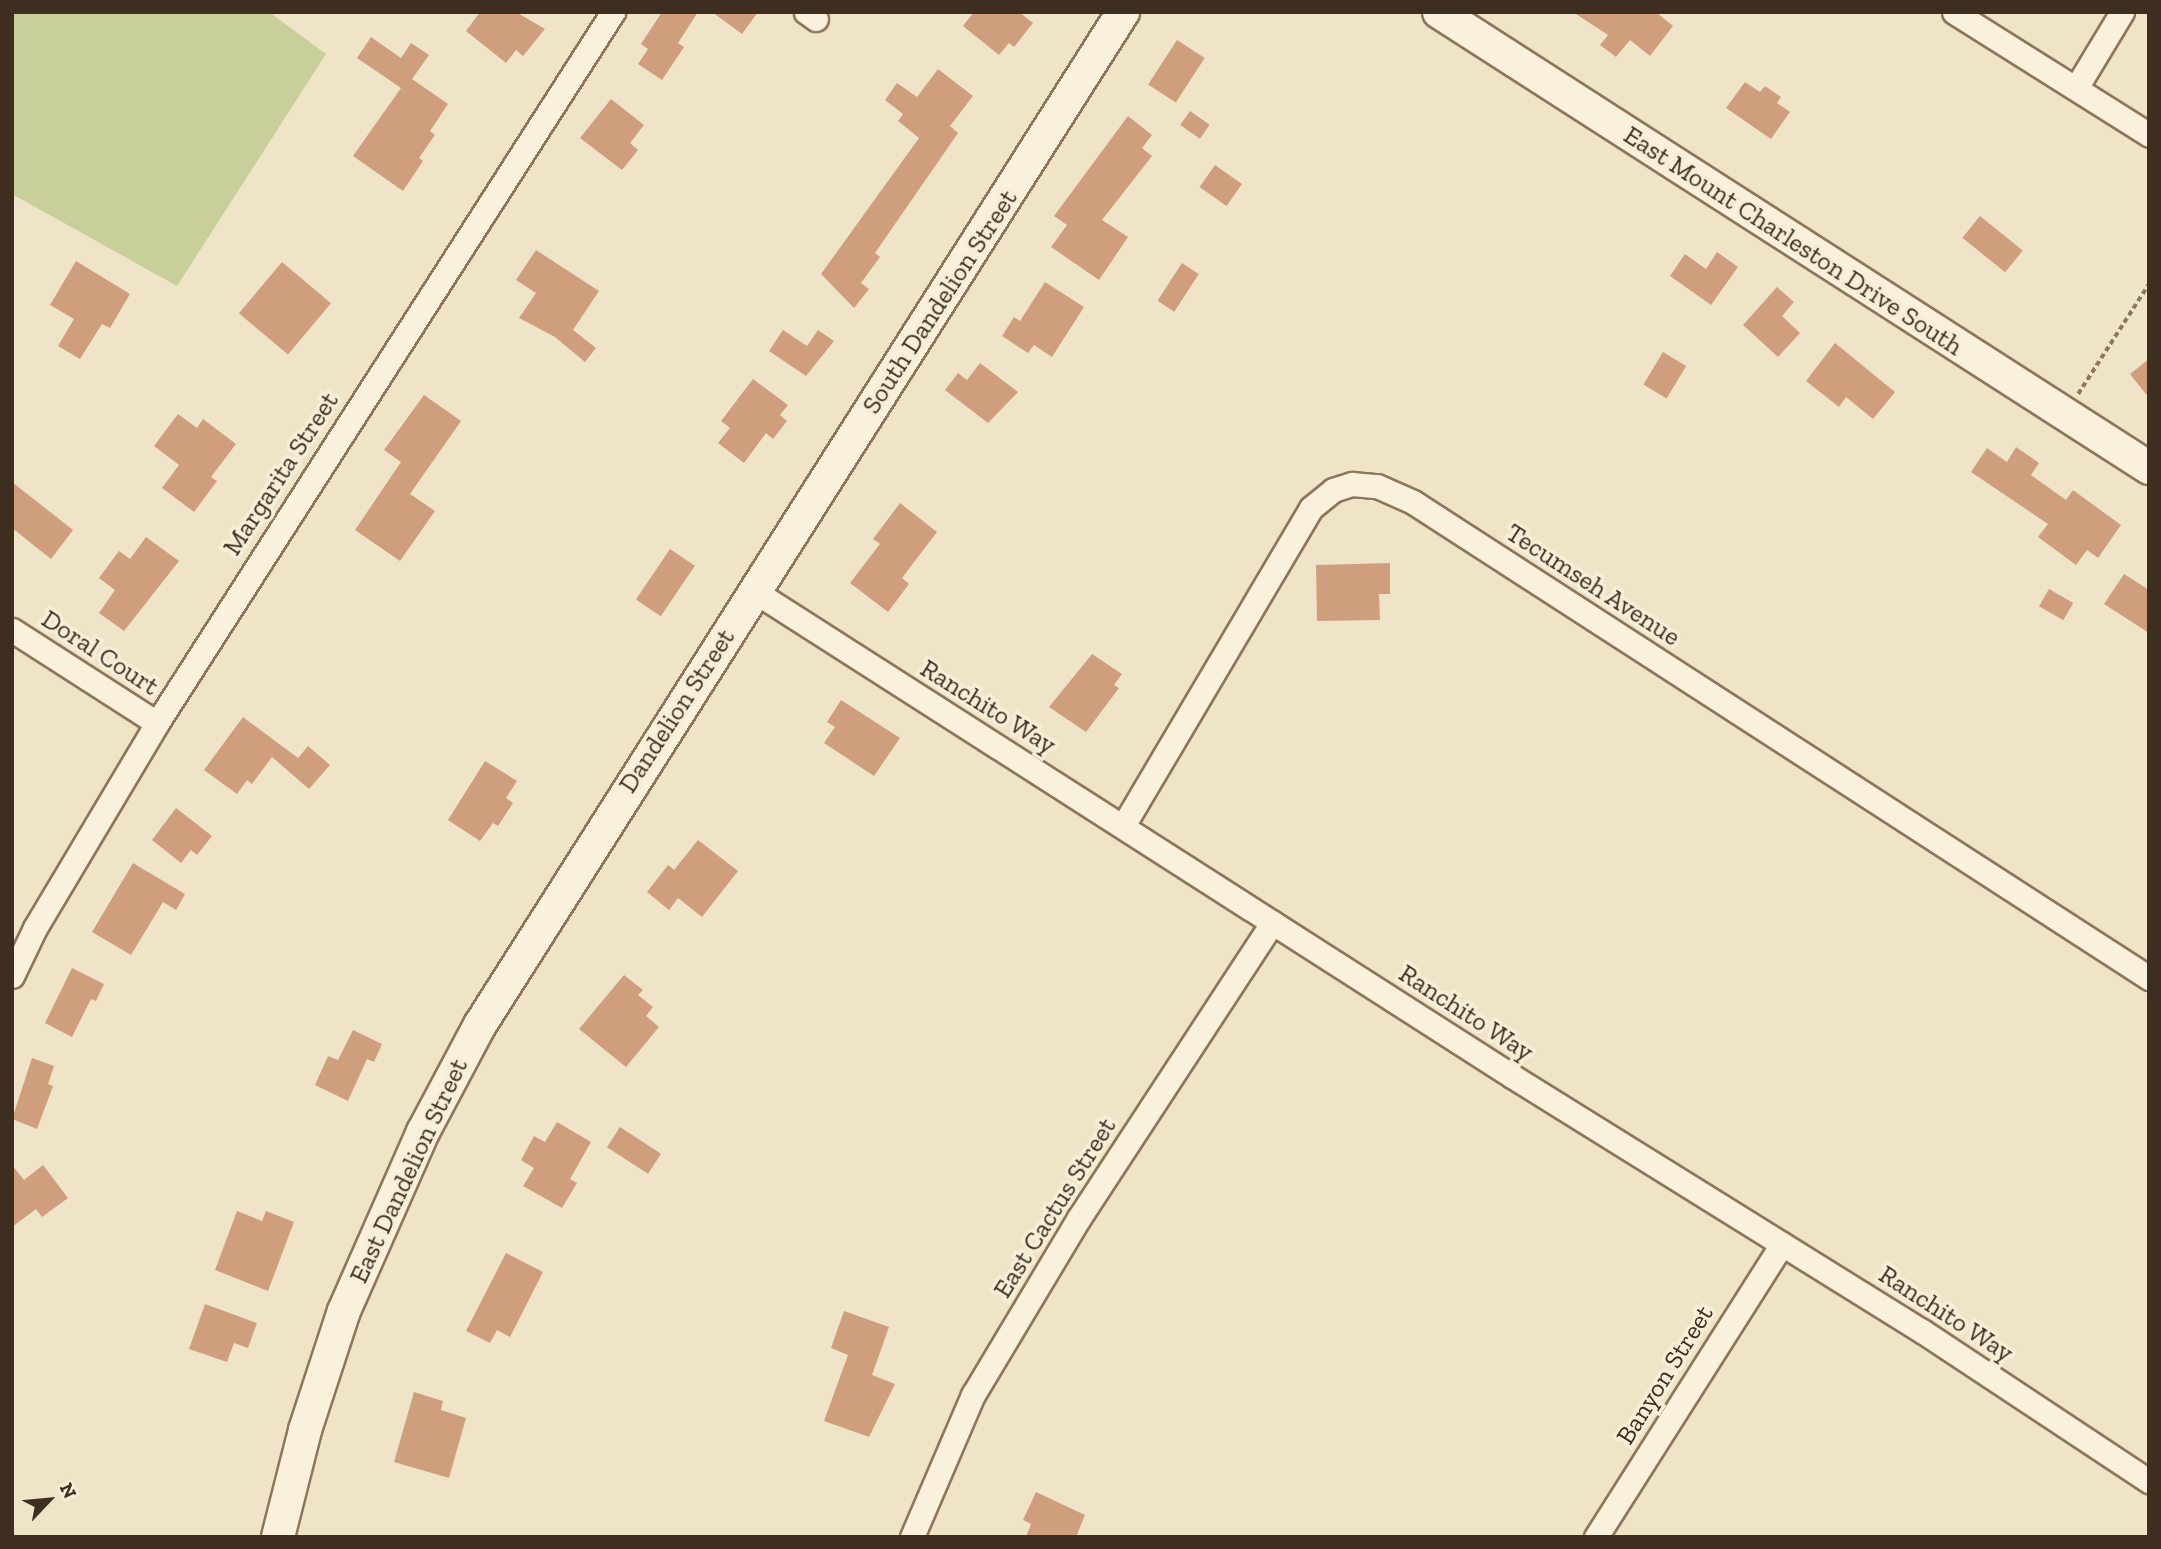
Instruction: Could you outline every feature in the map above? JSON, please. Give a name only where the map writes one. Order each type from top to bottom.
[{"type":"street","name":"Margarita Street","points":[[12,976],[35,928],[157,723],[613,12]]},
{"type":"street","name":"South Dandelion Street","points":[[754,591],[1124,12]]},
{"type":"street","name":"East Mount Charleston Drive South","points":[[1439,12],[2149,468]]},
{"type":"street","points":[[1954,12],[2149,135]]},
{"type":"street","points":[[2076,88],[2122,12]]},
{"type":"street","name":"Tecumseh Avenue","points":[[1123,826],[1311,508],[1333,490],[1352,484],[1377,486],[1413,502],[2149,978]]},
{"type":"street","name":"Ranchito Way","points":[[754,591],[1272,923],[1782,1244],[2149,1481]]},
{"type":"street","name":"Dandelion Street","points":[[600,831],[754,591]]},
{"type":"street","name":"Doral Court","points":[[12,630],[157,723]]},
{"type":"street","name":"East Dandelion Street","points":[[278,1537],[305,1430],[344,1311],[385,1212],[480,1025],[600,831]]},
{"type":"street","name":"East Cactus Street","points":[[912,1537],[973,1395],[1079,1218],[1272,923]]},
{"type":"street","name":"Banyon Street","points":[[1596,1537],[1782,1244]]},
{"type":"path","points":[[2066,415],[2149,284]]},
{"type":"green space","points":[[12,12],[269,12],[326,54],[177,286],[12,194]]},
{"type":"building","points":[[480,12],[516,12],[545,29],[523,56],[516,50],[506,63],[466,31]]},
{"type":"building","points":[[662,12],[698,12],[678,43],[684,47],[662,80],[638,64],[648,49],[641,44]]},
{"type":"building","points":[[712,12],[758,12],[742,34]]},
{"type":"building","points":[[974,12],[1019,12],[1033,23],[1014,47],[1009,43],[999,55],[963,26]]},
{"type":"building","points":[[1573,12],[1656,12],[1673,26],[1650,56],[1630,40],[1616,57],[1600,45],[1608,35]]},
{"type":"building","points":[[371,37],[401,58],[411,43],[429,55],[412,79],[448,104],[430,131],[435,135],[419,158],[423,161],[403,191],[353,156],[401,88],[357,58]]},
{"type":"building","points":[[1177,40],[1205,58],[1176,102],[1148,84]]},
{"type":"building","points":[[938,69],[973,96],[950,126],[958,133],[875,253],[880,257],[861,283],[869,289],[854,308],[821,274],[919,138],[898,121],[903,114],[885,100],[897,83],[917,97]]},
{"type":"building","points":[[1745,82],[1760,92],[1765,86],[1781,97],[1777,103],[1790,112],[1771,139],[1726,108]]},
{"type":"building","points":[[611,99],[644,125],[630,143],[638,150],[622,170],[580,138]]},
{"type":"building","points":[[1190,111],[1210,125],[1200,139],[1180,125]]},
{"type":"building","points":[[1128,116],[1152,135],[1142,148],[1152,156],[1102,220],[1128,237],[1099,280],[1051,247],[1067,225],[1054,216]]},
{"type":"building","points":[[1215,165],[1242,184],[1227,206],[1200,187]]},
{"type":"building","points":[[1980,216],[2023,251],[2005,272],[1962,238]]},
{"type":"building","points":[[536,250],[599,291],[573,330],[596,348],[585,362],[555,337],[519,318],[536,293],[516,280]]},
{"type":"building","points":[[1717,252],[1738,267],[1711,305],[1670,276],[1685,254],[1706,269]]},
{"type":"building","points":[[76,261],[130,294],[110,328],[102,324],[80,359],[58,346],[74,319],[50,305]]},
{"type":"building","points":[[282,262],[331,303],[288,354],[239,313]]},
{"type":"building","points":[[1182,263],[1199,274],[1174,312],[1157,301]]},
{"type":"building","points":[[1045,282],[1084,307],[1052,357],[1034,345],[1028,353],[1002,336],[1014,317],[1020,321]]},
{"type":"building","points":[[1777,287],[1794,302],[1782,316],[1800,333],[1778,357],[1743,325]]},
{"type":"building","points":[[783,330],[807,346],[818,330],[834,341],[806,376],[769,351]]},
{"type":"building","points":[[1835,343],[1895,392],[1873,419],[1846,397],[1839,407],[1806,381]]},
{"type":"building","points":[[1663,352],[1686,366],[1667,398],[1643,385]]},
{"type":"building","points":[[2149,359],[2149,398],[2130,374]]},
{"type":"building","points":[[980,363],[1018,392],[988,423],[945,390],[958,373],[967,380]]},
{"type":"building","points":[[753,379],[788,405],[780,415],[787,421],[773,439],[766,433],[744,463],[718,443],[730,428],[721,421]]},
{"type":"building","points":[[424,395],[461,421],[410,494],[435,511],[400,561],[355,530],[401,462],[384,450]]},
{"type":"building","points":[[178,414],[197,428],[203,419],[236,444],[211,477],[217,481],[194,512],[162,488],[179,465],[154,446]]},
{"type":"building","points":[[2016,447],[2039,463],[2031,475],[2066,500],[2073,490],[2121,525],[2098,558],[2087,550],[2076,565],[2038,537],[2048,524],[1971,472],[1987,448],[2007,462]]},
{"type":"building","points":[[12,482],[73,530],[51,559],[12,528]]},
{"type":"building","points":[[900,503],[937,532],[902,578],[909,584],[888,612],[850,583],[880,544],[873,539]]},
{"type":"building","points":[[146,537],[179,561],[124,631],[99,613],[115,590],[99,578],[119,551],[130,559]]},
{"type":"building","points":[[670,549],[695,566],[661,616],[636,600]]},
{"type":"building","points":[[1390,563],[1390,594],[1379,594],[1380,620],[1317,621],[1316,565]]},
{"type":"building","points":[[2124,574],[2149,590],[2149,633],[2104,604]]},
{"type":"building","points":[[2049,589],[2073,603],[2063,620],[2039,606]]},
{"type":"building","points":[[1092,654],[1122,674],[1114,685],[1119,688],[1086,732],[1049,707]]},
{"type":"building","points":[[841,700],[900,738],[874,776],[824,743],[835,727],[827,722]]},
{"type":"building","points":[[243,717],[298,758],[308,746],[330,765],[309,789],[272,757],[252,784],[247,780],[237,794],[204,770]]},
{"type":"building","points":[[485,761],[517,781],[506,798],[513,803],[498,826],[493,823],[480,841],[448,820]]},
{"type":"building","points":[[176,808],[212,836],[197,855],[191,850],[181,863],[152,840]]},
{"type":"building","points":[[698,840],[738,871],[702,917],[678,898],[669,910],[647,892],[668,865],[674,870]]},
{"type":"building","points":[[133,863],[185,894],[176,910],[163,902],[131,955],[92,932]]},
{"type":"building","points":[[72,968],[104,984],[96,1001],[91,999],[72,1037],[45,1023]]},
{"type":"building","points":[[624,975],[643,990],[638,995],[653,1007],[646,1016],[659,1027],[626,1067],[579,1029]]},
{"type":"building","points":[[353,1030],[382,1044],[374,1062],[367,1059],[348,1101],[315,1085],[328,1056],[338,1060]]},
{"type":"building","points":[[32,1058],[54,1066],[48,1084],[53,1086],[37,1129],[12,1119]]},
{"type":"building","points":[[557,1122],[591,1142],[570,1179],[577,1183],[562,1208],[523,1186],[534,1168],[521,1160],[534,1136],[545,1142]]},
{"type":"building","points":[[620,1127],[661,1154],[648,1174],[607,1147]]},
{"type":"building","points":[[12,1165],[24,1180],[43,1165],[68,1198],[42,1217],[36,1209],[12,1227]]},
{"type":"building","points":[[237,1211],[262,1221],[266,1211],[294,1222],[268,1291],[215,1270]]},
{"type":"building","points":[[506,1253],[543,1272],[510,1337],[497,1330],[490,1343],[466,1331]]},
{"type":"building","points":[[205,1304],[257,1323],[248,1348],[234,1343],[227,1362],[189,1349]]},
{"type":"building","points":[[844,1311],[889,1327],[872,1375],[895,1384],[869,1437],[824,1421],[848,1355],[831,1348]]},
{"type":"building","points":[[414,1392],[443,1401],[441,1410],[466,1418],[449,1478],[394,1462]]},
{"type":"building","points":[[1036,1492],[1085,1515],[1076,1537],[1026,1537],[1031,1524],[1023,1520]]}]
